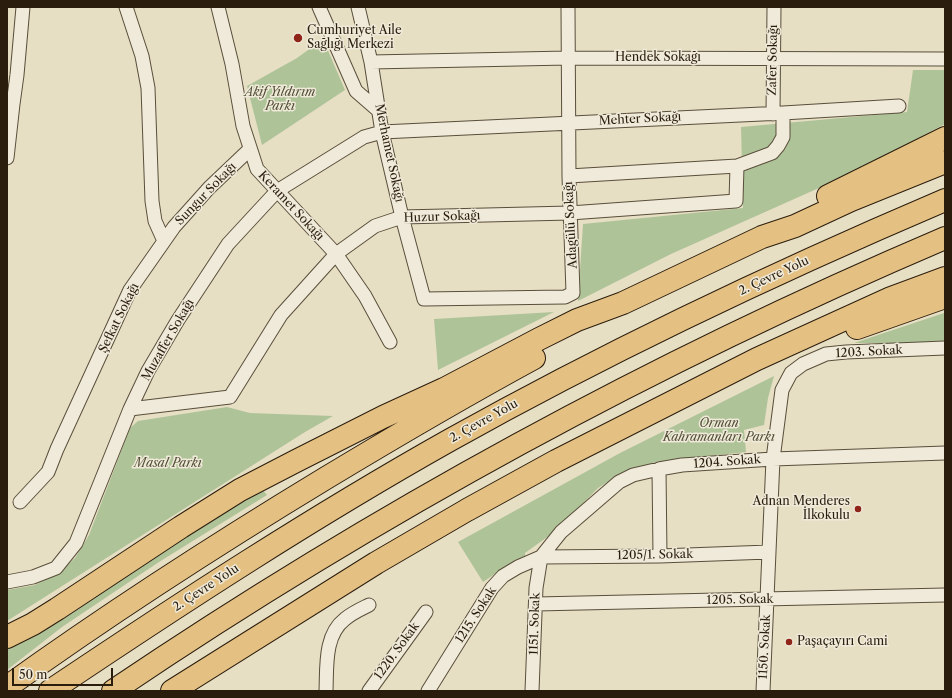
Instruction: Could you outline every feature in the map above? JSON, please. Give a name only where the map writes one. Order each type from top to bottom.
[{"type":"highway","points":[[762,237],[782,221],[809,205],[945,138]]},
{"type":"highway","points":[[7,637],[45,616],[240,490],[383,417],[444,389],[577,320],[623,303],[762,237],[795,226],[851,200],[945,162]]},
{"type":"highway","name":"2. Çevre Yolu","points":[[50,691],[296,530],[449,440],[530,396],[664,327],[854,239],[945,200]]},
{"type":"highway","points":[[113,691],[187,641],[292,575],[412,504],[535,436],[626,387],[750,325],[859,274],[945,238]]},
{"type":"highway","points":[[172,691],[376,563],[467,510],[556,461],[757,359],[891,298],[945,271]]},
{"type":"highway","points":[[891,298],[945,278]]},
{"type":"highway","points":[[711,382],[945,297]]},
{"type":"highway","points":[[7,687],[94,625],[263,516],[424,420],[580,333],[623,303]]},
{"type":"highway","points":[[203,691],[271,641],[346,590],[376,563]]},
{"type":"street","points":[[7,158],[10,102],[17,75],[23,7]]},
{"type":"street","points":[[126,7],[142,56],[146,75],[148,88],[152,201],[155,221],[164,241]]},
{"type":"street","name":"Keramet Sokağı","points":[[218,7],[232,64],[243,126],[257,169],[336,254],[365,296],[390,342]]},
{"type":"street","points":[[319,7],[356,91],[379,111]]},
{"type":"street","name":"Merhamet Sokağı","points":[[358,7],[371,62],[382,132],[402,217],[424,299]]},
{"type":"street","name":"Adagülü Sokağı","points":[[424,299],[565,297],[573,293],[568,123],[568,7]]},
{"type":"street","name":"Zafer Sokağı","points":[[569,176],[738,166],[772,153],[784,137],[778,113],[773,58],[774,7]]},
{"type":"street","name":"Hendek Sokağı","points":[[371,62],[568,58],[945,59]]},
{"type":"street","name":"Mehter Sokağı","points":[[382,132],[898,106]]},
{"type":"street","name":"Muzaffer Sokağı","points":[[7,582],[33,577],[56,568],[76,543],[130,409],[148,371],[178,320],[228,244],[277,191],[364,136],[382,132]]},
{"type":"street","name":"Sungur Sokağı","points":[[164,241],[174,227],[209,188],[250,149]]},
{"type":"street","name":"Huzur Sokağı","points":[[130,409],[230,397],[281,315],[336,254],[375,226],[402,217],[570,213],[736,201],[738,166]]},
{"type":"street","name":"Şefkat Sokağı","points":[[20,502],[48,472],[57,449],[130,290],[164,241]]},
{"type":"street","name":"1203. Sokak","points":[[773,458],[782,390],[791,373],[803,364],[826,354],[945,348]]},
{"type":"street","name":"1204. Sokak","points":[[542,557],[562,532],[619,482],[633,475],[682,465],[773,458],[945,453]]},
{"type":"street","name":"1150. Sokak","points":[[763,691],[773,458]]},
{"type":"street","points":[[659,469],[660,556]]},
{"type":"street","name":"1205/1. Sokak","points":[[542,557],[660,556],[769,552]]},
{"type":"street","name":"1151. Sokak","points":[[532,691],[536,588],[542,557]]},
{"type":"street","name":"1215. Sokak","points":[[428,691],[492,588],[503,576],[518,567],[542,557]]},
{"type":"street","name":"1205. Sokak","points":[[536,604],[945,595]]},
{"type":"street","points":[[326,691],[327,657],[333,634],[337,626],[345,618],[369,605]]},
{"type":"street","name":"1220. Sokak","points":[[369,691],[426,612]]},
{"type":"green space","name":"Akif Yıldırım Parkı","points":[[323,39],[345,90],[262,145],[247,86],[297,58]]},
{"type":"green space","points":[[913,70],[945,70],[945,124],[857,171],[671,254],[578,301],[583,224],[743,208],[741,127],[907,112]]},
{"type":"green space","points":[[554,312],[438,370],[434,319]]},
{"type":"green space","points":[[944,313],[945,343],[854,343]]},
{"type":"green space","name":"Orman Kahramanları Parkı","points":[[774,376],[768,398],[764,425],[744,430],[746,452],[657,462],[624,472],[598,488],[557,530],[525,553],[525,558],[502,569],[483,582],[458,542],[620,453]]},
{"type":"green space","name":"Masal Parkı","points":[[227,407],[250,413],[333,416],[305,432],[7,621],[7,590],[35,585],[60,572],[75,558],[89,535],[130,428],[138,421]]},
{"type":"green space","points":[[262,489],[267,495],[159,562],[62,627],[7,670],[7,645]]},
{"type":"place","name":"Cumhuriyet Aile Sağlığı Merkezi","points":[[298,38]]},
{"type":"place","name":"Adnan Menderes İlkokulu","points":[[858,509]]},
{"type":"place","name":"Paşaçayırı Cami","points":[[789,642]]}]
